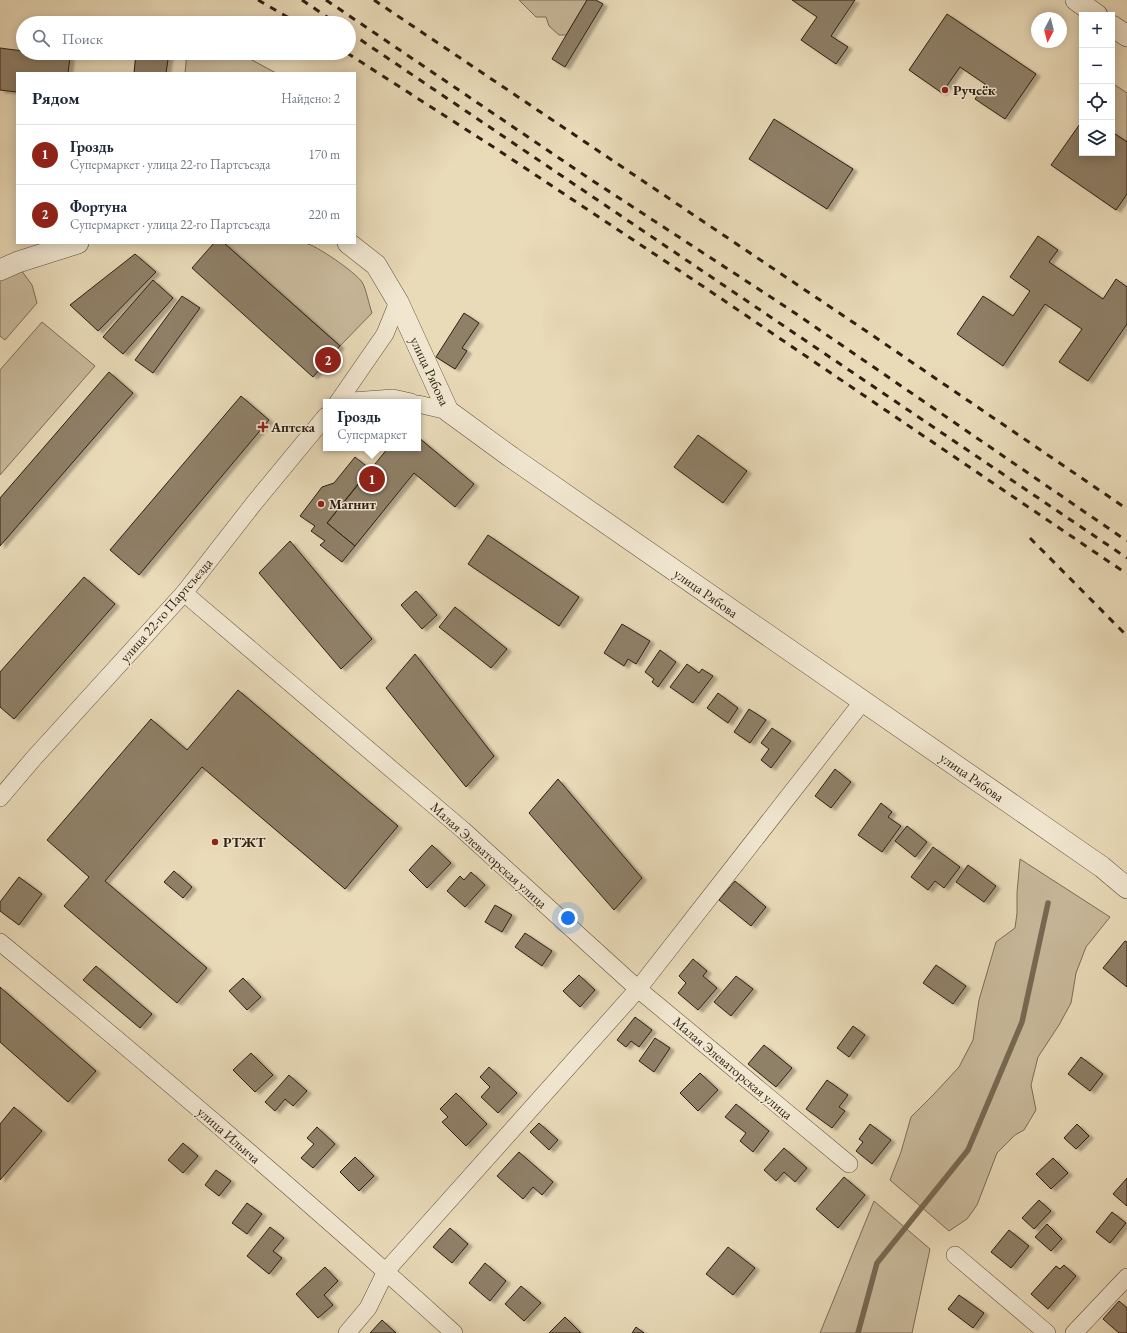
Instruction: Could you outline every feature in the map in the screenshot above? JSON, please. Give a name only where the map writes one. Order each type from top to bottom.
[{"type":"street","points":[[1076,0],[1093,12]]},
{"type":"street","points":[[1115,28],[1127,36]]},
{"type":"street","points":[[0,270],[18,262],[75,244]]},
{"type":"street","name":"улица Рябова","points":[[349,244],[376,265],[398,302],[448,411],[524,466],[1102,868],[1127,888]]},
{"type":"street","points":[[340,399],[385,334],[398,302]]},
{"type":"street","points":[[379,399],[398,399]]},
{"type":"street","points":[[421,405],[448,411]]},
{"type":"street","name":"улица 22-го Партсъезда","points":[[0,798],[184,594],[255,502],[323,420]]},
{"type":"street","name":"Малая Элеваторская улица","points":[[184,594],[463,830],[638,989],[849,1164]]},
{"type":"street","points":[[346,1333],[368,1308],[386,1271],[638,989],[863,701]]},
{"type":"street","name":"улица Ильича","points":[[0,942],[129,1048],[386,1271],[454,1333]]},
{"type":"street","points":[[955,1255],[1047,1333]]},
{"type":"street","points":[[1074,1333],[1127,1277]]},
{"type":"shaded area","points":[[519,0],[587,0],[566,35],[559,35],[549,26],[546,17],[536,17]]},
{"type":"shaded area","points":[[186,60],[252,60],[274,72],[185,72]]},
{"type":"shaded area","points":[[1115,85],[1127,93],[1127,142],[1115,134]]},
{"type":"shaded area","points":[[225,244],[308,244],[318,249],[352,272],[362,282],[372,313],[340,346]]},
{"type":"shaded area","points":[[21,270],[32,285],[37,303],[5,340],[0,336],[0,279]]},
{"type":"shaded area","points":[[42,322],[95,366],[0,475],[0,370]]},
{"type":"shaded area","points":[[1020,859],[1110,917],[1086,947],[1076,973],[1071,1003],[1059,1025],[1038,1057],[1031,1085],[1036,1110],[1024,1130],[1015,1135],[997,1153],[977,1205],[967,1219],[949,1231],[890,1180],[901,1152],[911,1117],[959,1067],[973,1040],[979,1000],[996,942],[1015,928]]},
{"type":"shaded area","points":[[874,1201],[930,1249],[912,1333],[820,1333]]},
{"type":"building","points":[[587,0],[596,0],[603,4],[565,67],[552,59]]},
{"type":"building","points":[[792,0],[855,0],[831,36],[848,47],[836,64],[801,40],[817,17]]},
{"type":"building","points":[[947,14],[1036,74],[1005,119],[975,99],[985,84],[960,67],[942,93],[909,70]]},
{"type":"building","points":[[0,48],[16,50],[16,60],[70,60],[68,72],[16,72],[16,92],[0,90]]},
{"type":"building","points":[[135,60],[168,60],[166,72],[134,72]]},
{"type":"building","points":[[774,119],[853,169],[827,209],[749,159]]},
{"type":"building","points":[[1079,125],[1079,156],[1115,156],[1115,134],[1127,142],[1127,194],[1116,210],[1051,165]]},
{"type":"building","points":[[1038,236],[1058,250],[1049,262],[1103,299],[1116,279],[1127,287],[1127,324],[1088,381],[1059,362],[1082,329],[1045,304],[1003,366],[957,334],[983,296],[1013,316],[1030,291],[1010,277]]},
{"type":"building","points":[[213,244],[225,244],[340,346],[313,377],[192,268]]},
{"type":"building","points":[[135,254],[156,272],[98,331],[70,305]]},
{"type":"building","points":[[153,280],[173,298],[123,354],[103,337]]},
{"type":"building","points":[[182,296],[200,308],[153,373],[135,360]]},
{"type":"building","points":[[464,313],[479,323],[462,348],[467,351],[455,369],[436,357]]},
{"type":"building","points":[[109,372],[133,393],[0,546],[0,498]]},
{"type":"building","points":[[241,396],[269,420],[139,575],[110,550]]},
{"type":"building","points":[[698,435],[747,471],[723,503],[674,467]]},
{"type":"building","points":[[421,440],[474,484],[455,507],[414,473],[355,546],[327,523],[386,451],[421,451]]},
{"type":"building","points":[[355,457],[370,469],[327,523],[355,546],[342,562],[320,545],[325,541],[311,531],[315,526],[300,516],[322,487],[334,483]]},
{"type":"building","points":[[488,535],[579,597],[559,626],[468,564]]},
{"type":"building","points":[[290,541],[372,639],[341,669],[259,573]]},
{"type":"building","points":[[84,577],[115,604],[14,719],[0,707],[0,672]]},
{"type":"building","points":[[416,591],[437,615],[422,629],[401,605]]},
{"type":"building","points":[[455,607],[507,649],[491,668],[439,627]]},
{"type":"building","points":[[622,624],[650,641],[636,664],[628,659],[624,666],[604,653]]},
{"type":"building","points":[[660,650],[676,662],[658,687],[652,682],[654,679],[645,672]]},
{"type":"building","points":[[415,654],[494,756],[466,787],[386,688]]},
{"type":"building","points":[[687,664],[699,673],[702,669],[713,676],[693,703],[670,687]]},
{"type":"building","points":[[238,690],[398,826],[345,889],[202,767],[105,881],[207,968],[177,1003],[64,906],[89,877],[47,840],[151,719],[187,750]]},
{"type":"building","points":[[718,693],[738,708],[728,723],[707,708]]},
{"type":"building","points":[[749,709],[766,720],[750,743],[734,732]]},
{"type":"building","points":[[772,728],[791,741],[771,768],[761,760],[769,749],[761,743]]},
{"type":"building","points":[[835,769],[851,782],[831,808],[815,796]]},
{"type":"building","points":[[558,779],[642,878],[614,910],[529,813]]},
{"type":"building","points":[[881,803],[892,812],[888,817],[901,826],[882,852],[858,835]]},
{"type":"building","points":[[907,826],[927,842],[915,857],[895,841]]},
{"type":"building","points":[[432,845],[451,863],[427,888],[409,870]]},
{"type":"building","points":[[933,847],[960,867],[944,888],[935,881],[928,890],[911,877]]},
{"type":"building","points":[[968,865],[996,886],[984,902],[956,882]]},
{"type":"building","points":[[174,871],[192,887],[183,898],[164,882]]},
{"type":"building","points":[[471,872],[485,885],[465,907],[447,891],[460,876],[464,880]]},
{"type":"building","points":[[19,877],[42,894],[19,925],[0,911],[0,902]]},
{"type":"building","points":[[735,881],[766,907],[751,926],[719,900]]},
{"type":"building","points":[[495,905],[512,915],[502,932],[485,922]]},
{"type":"building","points":[[525,933],[552,951],[542,966],[515,947]]},
{"type":"building","points":[[1125,941],[1127,942],[1127,987],[1103,968]]},
{"type":"building","points":[[693,959],[707,971],[703,976],[717,988],[698,1010],[678,993],[686,983],[679,976]]},
{"type":"building","points":[[936,965],[966,986],[953,1004],[923,983]]},
{"type":"building","points":[[96,966],[152,1014],[140,1028],[83,980]]},
{"type":"building","points":[[579,975],[595,990],[580,1007],[563,991]]},
{"type":"building","points":[[736,976],[753,989],[731,1016],[714,1002]]},
{"type":"building","points":[[243,978],[261,997],[247,1010],[229,991]]},
{"type":"building","points":[[0,987],[96,1071],[68,1102],[0,1042]]},
{"type":"building","points":[[635,1017],[652,1030],[639,1047],[631,1041],[626,1047],[617,1040]]},
{"type":"building","points":[[853,1026],[865,1035],[849,1057],[837,1048]]},
{"type":"building","points":[[655,1038],[670,1048],[654,1072],[639,1061]]},
{"type":"building","points":[[764,1045],[792,1068],[776,1087],[748,1064]]},
{"type":"building","points":[[251,1053],[273,1075],[255,1092],[233,1070]]},
{"type":"building","points":[[1081,1057],[1103,1074],[1090,1091],[1068,1074]]},
{"type":"building","points":[[489,1067],[517,1093],[498,1113],[481,1097],[490,1087],[480,1077]]},
{"type":"building","points":[[700,1073],[718,1090],[698,1111],[680,1093]]},
{"type":"building","points":[[289,1075],[307,1091],[293,1106],[285,1099],[275,1111],[265,1102]]},
{"type":"building","points":[[827,1080],[848,1095],[839,1107],[845,1111],[832,1128],[806,1109]]},
{"type":"building","points":[[456,1093],[487,1124],[466,1146],[442,1122],[448,1117],[440,1109]]},
{"type":"building","points":[[736,1104],[769,1131],[753,1152],[740,1141],[746,1133],[725,1117]]},
{"type":"building","points":[[14,1107],[42,1131],[0,1180],[0,1124]]},
{"type":"building","points":[[539,1123],[558,1140],[549,1150],[530,1132]]},
{"type":"building","points":[[870,1124],[891,1140],[872,1164],[856,1151],[863,1142],[859,1139]]},
{"type":"building","points":[[1077,1124],[1089,1136],[1076,1149],[1064,1138]]},
{"type":"building","points":[[317,1127],[335,1144],[313,1168],[301,1158],[314,1144],[307,1138]]},
{"type":"building","points":[[183,1143],[198,1156],[183,1173],[168,1160]]},
{"type":"building","points":[[784,1148],[807,1168],[795,1182],[784,1172],[776,1181],[764,1170]]},
{"type":"building","points":[[519,1152],[553,1182],[542,1195],[533,1187],[523,1199],[497,1176]]},
{"type":"building","points":[[355,1157],[374,1176],[359,1191],[340,1172]]},
{"type":"building","points":[[1053,1158],[1068,1173],[1051,1189],[1036,1174]]},
{"type":"building","points":[[216,1170],[231,1181],[219,1196],[205,1185]]},
{"type":"building","points":[[844,1177],[865,1195],[838,1228],[816,1209]]},
{"type":"building","points":[[1127,1178],[1127,1206],[1113,1194]]},
{"type":"building","points":[[1039,1200],[1051,1211],[1034,1229],[1022,1218]]},
{"type":"building","points":[[247,1203],[262,1214],[247,1234],[232,1223]]},
{"type":"building","points":[[1112,1212],[1126,1223],[1110,1243],[1096,1232]]},
{"type":"building","points":[[1047,1224],[1062,1239],[1051,1251],[1035,1237]]},
{"type":"building","points":[[270,1227],[284,1238],[273,1251],[282,1258],[269,1274],[247,1256]]},
{"type":"building","points":[[450,1228],[468,1244],[452,1263],[433,1247]]},
{"type":"building","points":[[1009,1230],[1029,1246],[1011,1268],[991,1252]]},
{"type":"building","points":[[728,1247],[755,1268],[733,1295],[706,1274]]},
{"type":"building","points":[[485,1263],[506,1281],[490,1301],[469,1283]]},
{"type":"building","points":[[1064,1265],[1076,1276],[1048,1309],[1031,1294],[1056,1266],[1060,1269]]},
{"type":"building","points":[[325,1267],[338,1281],[324,1295],[333,1305],[318,1318],[296,1294]]},
{"type":"building","points":[[521,1286],[541,1303],[524,1321],[505,1304]]},
{"type":"building","points":[[959,1295],[984,1313],[973,1328],[948,1309]]},
{"type":"building","points":[[1119,1301],[1127,1308],[1127,1333],[1119,1333],[1103,1319]]},
{"type":"building","points":[[565,1317],[581,1333],[549,1333]]},
{"type":"building","points":[[382,1320],[396,1333],[370,1333]]},
{"type":"building","points":[[636,1327],[644,1333],[632,1333]]},
{"type":"waterway","points":[[858,1333],[877,1263],[968,1150],[1022,1022],[1048,903]]},
{"type":"railway","points":[[258,0],[286,16]]},
{"type":"railway","points":[[302,0],[326,16]]},
{"type":"railway","points":[[326,0],[350,16]]},
{"type":"railway","points":[[374,0],[869,333],[1127,509]]},
{"type":"railway","points":[[356,20],[587,177],[789,309],[1127,541]]},
{"type":"railway","points":[[356,37],[1127,558]]},
{"type":"railway","points":[[356,59],[498,150],[707,289],[1127,574]]},
{"type":"railway","points":[[1030,538],[1127,636]]},
{"type":"place","name":"Ручеёк","points":[[945,90]]},
{"type":"place","name":"Фортуна","points":[[328,360]]},
{"type":"place","name":"Аптека","points":[[263,427]]},
{"type":"place","name":"Гроздь","points":[[372,479]]},
{"type":"place","name":"Магнит","points":[[321,504]]},
{"type":"place","name":"РТЖТ","points":[[215,842]]}]
